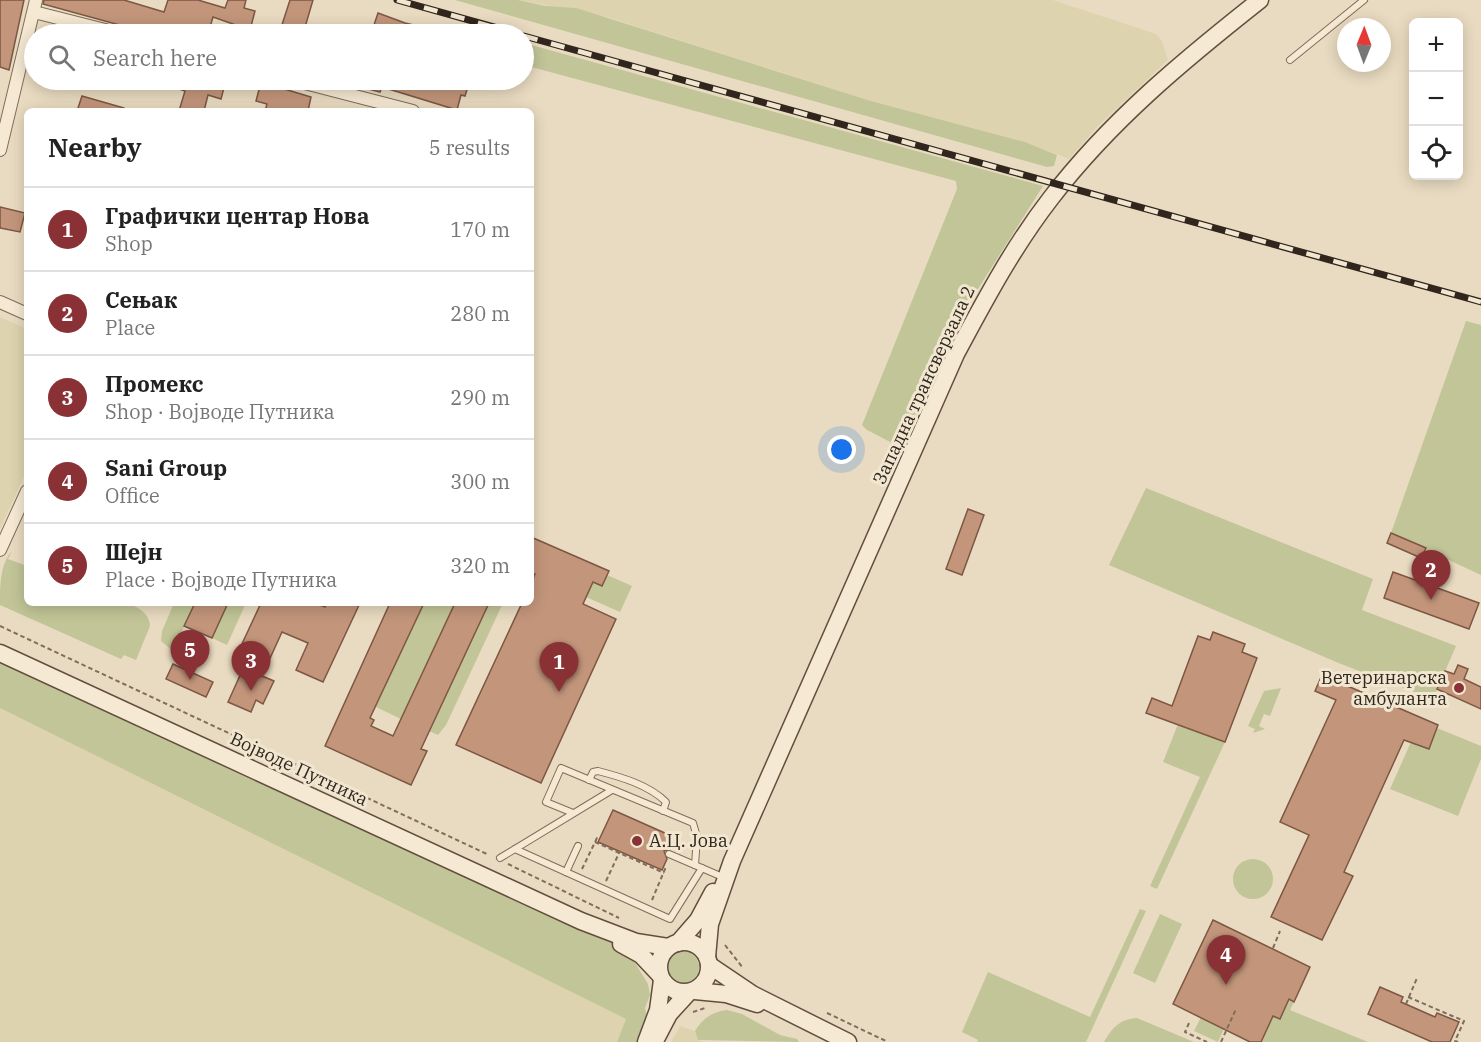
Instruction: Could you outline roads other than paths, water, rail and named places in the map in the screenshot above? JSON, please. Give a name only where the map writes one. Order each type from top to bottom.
[{"type":"main road","name":"Западна трансверзала 2","points":[[708,961],[710,924],[732,861],[956,354],[1012,252],[1051,198],[1087,155],[1138,101],[1170,71],[1260,0]]},
{"type":"main road","name":"Војводе Путника","points":[[0,653],[581,921],[636,942],[673,945]]},
{"type":"main road","name":"Западна трансверзала 2","points":[[673,945],[698,920],[732,861]]},
{"type":"main road","name":"Војводе Путника","points":[[581,921],[635,951],[660,977]]},
{"type":"main road","points":[[646,1042],[658,1010],[660,959],[673,945],[695,945],[729,981],[789,1014],[848,1042]]},
{"type":"main road","points":[[654,1042],[669,1014],[704,982],[708,961]]},
{"type":"main road","points":[[660,977],[670,989],[726,994],[789,1014]]},
{"type":"street","points":[[31,24],[35,6],[90,24]]},
{"type":"street","points":[[0,150],[24,51]]},
{"type":"street","points":[[331,90],[401,108]]},
{"type":"street","points":[[0,302],[24,313]]},
{"type":"street","points":[[0,550],[24,497]]},
{"type":"lane","points":[[1290,60],[1364,0]]},
{"type":"lane","points":[[573,813],[546,802],[561,768],[693,823],[698,837],[695,865]]},
{"type":"lane","points":[[589,780],[593,772],[598,771],[634,783],[660,796],[666,802],[663,811]]},
{"type":"lane","points":[[500,858],[612,790]]},
{"type":"lane","points":[[566,872],[578,846]]},
{"type":"lane","points":[[515,849],[670,919],[702,868]]},
{"type":"lane","points":[[669,854],[718,875]]},
{"type":"railway","points":[[397,0],[483,24]]},
{"type":"railway","points":[[534,39],[1481,302]]},
{"type":"place","name":"Сењак","points":[[1431,600]]},
{"type":"place","name":"Шејн","points":[[190,680]]},
{"type":"place","name":"Ветеринарска амбуланта","points":[[1459,688]]},
{"type":"place","name":"Промекс","points":[[251,691]]},
{"type":"place","name":"Графички центар Нова","points":[[559,692]]},
{"type":"place","name":"А.Ц. Јова","points":[[637,841]]},
{"type":"place","name":"Sani Group","points":[[1226,985]]}]
